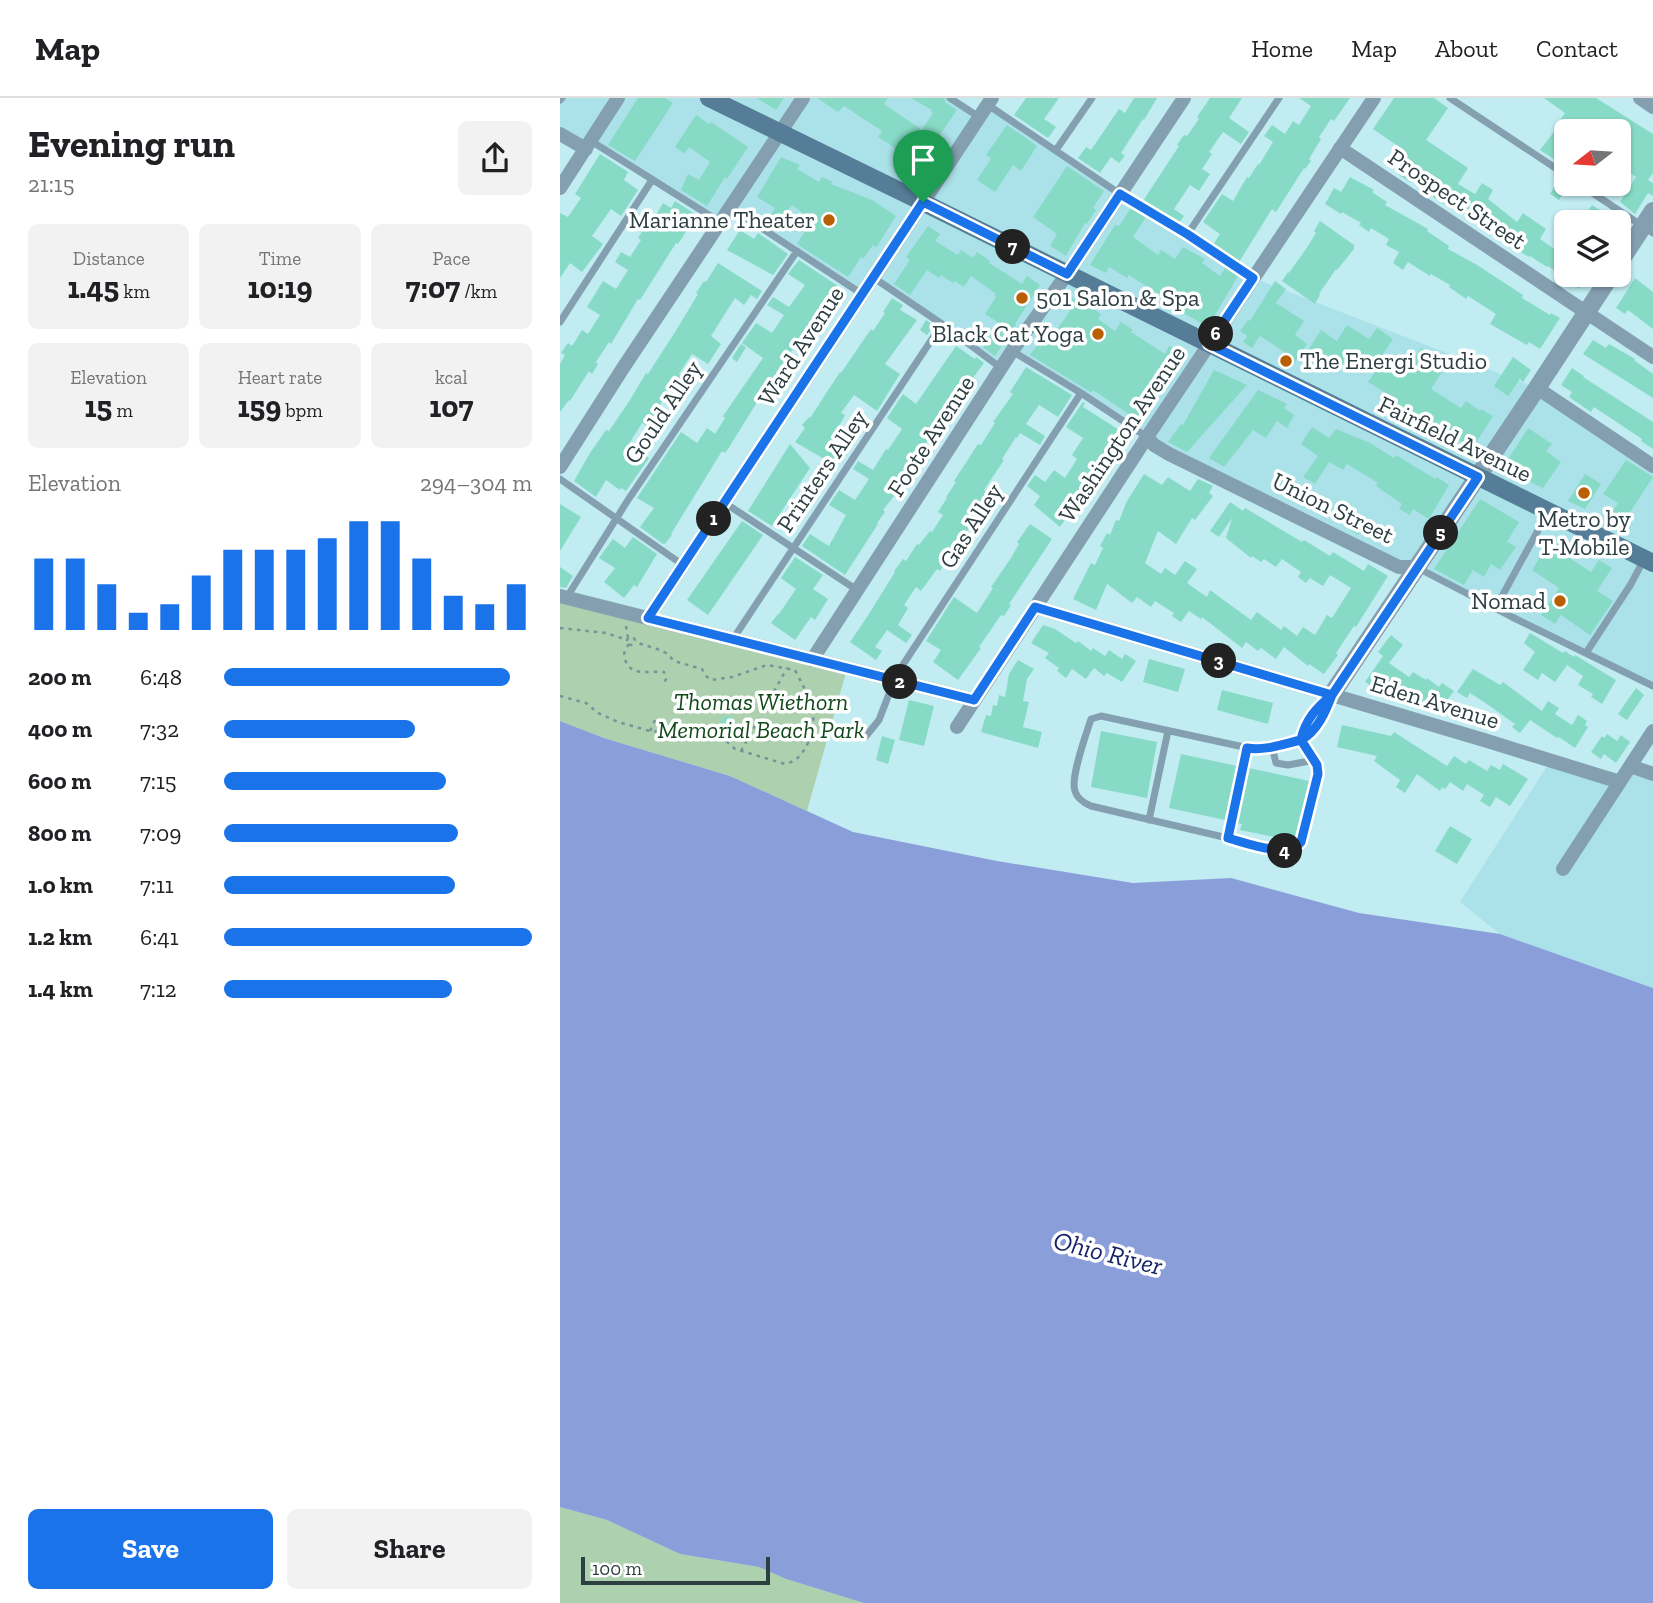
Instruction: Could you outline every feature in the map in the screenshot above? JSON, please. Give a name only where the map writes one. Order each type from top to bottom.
[{"type":"main road","name":"Fairfield Avenue","points":[[709,98],[734,103],[780,133],[1648,561]]},
{"type":"street","points":[[560,188],[618,98]]},
{"type":"street","points":[[560,467],[803,98]]},
{"type":"street","name":"Foote Avenue","points":[[812,660],[1012,351],[1067,274],[1184,98]]},
{"type":"street","name":"Washington Avenue","points":[[957,727],[1374,98]]},
{"type":"street","points":[[1640,98],[1653,107]]},
{"type":"street","name":"Ward Avenue","points":[[648,618],[990,101]]},
{"type":"street","points":[[561,137],[588,145]]},
{"type":"street","name":"Prospect Street","points":[[1340,148],[1653,357]]},
{"type":"street","points":[[1631,248],[1650,223]]},
{"type":"street","points":[[1332,695],[1603,287]]},
{"type":"street","points":[[1537,388],[1653,466]]},
{"type":"street","name":"Union Street","points":[[1147,437],[1154,445],[1169,453],[1399,566],[1418,568]]},
{"type":"street","points":[[563,597],[974,700]]},
{"type":"street","name":"Eden Avenue","points":[[1035,607],[1620,782]]},
{"type":"street","points":[[1563,869],[1653,731]]},
{"type":"street","points":[[1630,766],[1653,774]]},
{"type":"lane","points":[[950,98],[979,117]]},
{"type":"lane","points":[[1056,150],[1092,98]]},
{"type":"lane","points":[[1187,234],[1279,98]]},
{"type":"lane","points":[[1450,98],[1554,167]]},
{"type":"lane","points":[[990,101],[1120,194],[1253,278]]},
{"type":"lane","points":[[588,145],[720,222]]},
{"type":"lane","points":[[560,322],[652,180]]},
{"type":"lane","points":[[1601,196],[1650,223]]},
{"type":"lane","points":[[731,208],[863,294]]},
{"type":"lane","name":"Gould Alley","points":[[563,597],[797,251]]},
{"type":"lane","points":[[874,278],[1002,368]]},
{"type":"lane","name":"Printers Alley","points":[[733,639],[942,324]]},
{"type":"lane","points":[[1012,351],[1147,437]]},
{"type":"lane","name":"Gas Alley","points":[[866,736],[879,720],[893,681],[1081,393]]},
{"type":"lane","points":[[560,479],[684,565]]},
{"type":"lane","points":[[725,503],[858,591]]},
{"type":"lane","points":[[1496,609],[1548,512]]},
{"type":"lane","points":[[1586,653],[1648,561]]},
{"type":"lane","name":"Union Street","points":[[1418,568],[1653,686]]},
{"type":"lane","points":[[1301,740],[1315,760],[1318,774],[1301,842],[1297,847],[1283,851],[1091,806],[1075,794],[1073,782],[1091,719],[1101,716],[1253,749],[1309,736],[1326,710],[1332,695]]},
{"type":"lane","points":[[1149,820],[1168,731]]},
{"type":"lane","points":[[1274,746],[1276,763],[1288,765],[1315,760]]},
{"type":"lane","points":[[1228,838],[1247,748]]},
{"type":"path","points":[[560,628],[606,633],[632,644],[635,642],[657,649],[668,654],[674,661],[702,669],[710,680],[732,677],[767,665],[794,670],[815,718],[812,734],[800,757],[785,764],[735,749],[716,732],[700,728],[650,731],[618,723],[598,713],[586,703],[560,696]]},
{"type":"path","points":[[635,642],[632,637],[624,651],[627,665],[634,671],[643,673],[664,672],[666,679],[663,685]]},
{"type":"path","points":[[741,751],[787,668]]},
{"type":"path","points":[[650,731],[657,716]]},
{"type":"shaded area","points":[[560,98],[950,98],[979,117],[988,104],[1253,278],[1537,388],[1653,466],[1653,686],[1433,576],[1399,566],[1169,454],[1013,352],[1002,368],[875,278],[863,294],[732,208],[720,223],[591,141],[560,134]]},
{"type":"shaded area","points":[[1551,760],[1620,782],[1630,766],[1653,774],[1653,988],[1500,934],[1460,902]]},
{"type":"green space","name":"Thomas Wiethorn Memorial Beach Park","points":[[560,597],[847,669],[807,811],[730,776],[604,738],[560,721]]},
{"type":"green space","points":[[560,1507],[607,1520],[680,1554],[759,1567],[786,1579],[864,1603],[560,1603]]},
{"type":"water","name":"Ohio River","points":[[560,721],[604,738],[730,776],[853,832],[997,861],[1133,883],[1231,878],[1359,913],[1500,934],[1653,988],[1653,1603],[864,1603],[786,1579],[759,1567],[680,1554],[607,1520],[560,1507]]},
{"type":"building","points":[[638,98],[665,98],[673,103],[635,161],[608,145]]},
{"type":"building","points":[[757,98],[784,98],[776,110]]},
{"type":"building","points":[[817,98],[888,98],[884,104],[922,130],[933,113],[932,110],[911,98],[944,98],[946,103],[957,110],[920,164],[878,137],[882,131],[844,106],[838,112]]},
{"type":"building","points":[[1026,98],[1059,98],[1044,119],[1056,127],[1048,138],[1014,115]]},
{"type":"building","points":[[1134,98],[1157,98],[1121,153],[1125,156],[1119,163],[1111,157],[1100,173],[1078,158],[1086,147],[1091,150],[1119,109],[1125,113]]},
{"type":"building","points":[[1210,98],[1242,98],[1229,118],[1249,132],[1241,144],[1223,132],[1209,152],[1212,154],[1202,169],[1210,174],[1199,191],[1190,185],[1174,209],[1184,216],[1179,223],[1143,201],[1179,146],[1177,145],[1199,119],[1197,117]]},
{"type":"building","points":[[1299,98],[1350,98],[1334,121],[1331,119],[1319,137],[1321,139],[1309,159],[1311,161],[1276,212],[1272,209],[1239,262],[1213,245],[1220,234],[1203,222],[1222,194],[1233,201],[1247,177],[1249,178],[1259,165],[1273,142],[1264,136],[1272,125],[1285,134],[1293,121],[1299,125],[1311,106]]},
{"type":"building","points":[[1394,98],[1434,98],[1448,108],[1426,140],[1468,168],[1458,184],[1475,194],[1482,183],[1493,190],[1488,199],[1517,222],[1523,213],[1546,229],[1540,239],[1554,249],[1554,270],[1519,251],[1501,237],[1488,230],[1486,232],[1447,200],[1444,204],[1433,197],[1436,192],[1415,177],[1411,183],[1399,175],[1407,163],[1396,156],[1401,148],[1373,129]]},
{"type":"building","points":[[1544,98],[1596,98],[1629,119],[1561,119],[1565,113]]},
{"type":"building","points":[[696,115],[748,147],[707,206],[681,190],[688,174],[699,180],[710,162],[689,147],[685,154],[675,147]]},
{"type":"building","points":[[1631,120],[1653,134],[1653,173],[1648,180],[1653,183],[1653,196],[1648,193],[1635,214],[1620,202],[1624,196],[1631,196],[1631,185],[1636,177],[1631,173]]},
{"type":"building","points":[[1007,125],[1037,146],[1021,171],[1013,165],[995,192],[977,180],[991,159],[986,155]]},
{"type":"building","points":[[1554,132],[1554,159],[1540,150]]},
{"type":"building","points":[[600,154],[628,172],[624,180],[638,190],[621,216],[611,209],[592,236],[603,244],[582,272],[570,263],[560,278],[560,213],[568,217],[581,198],[575,194]]},
{"type":"building","points":[[781,157],[800,165],[797,169],[819,182],[822,177],[833,182],[831,184],[872,200],[896,216],[876,248],[873,245],[863,259],[861,257],[848,277],[797,244],[812,220],[792,205],[775,230],[765,223],[775,208],[757,197]]},
{"type":"building","points":[[1067,166],[1104,191],[1093,208],[1096,210],[1087,224],[1085,223],[1066,256],[1050,246],[1057,234],[1033,217]]},
{"type":"building","points":[[1350,177],[1374,190],[1372,192],[1387,202],[1385,205],[1428,229],[1427,231],[1449,246],[1448,249],[1523,295],[1522,298],[1560,318],[1540,349],[1529,342],[1527,345],[1490,324],[1496,314],[1468,296],[1466,299],[1431,274],[1430,276],[1408,262],[1403,270],[1393,263],[1399,252],[1386,245],[1389,239],[1371,228],[1369,232],[1359,225],[1361,223],[1325,204],[1334,188],[1341,192]]},
{"type":"building","points":[[1554,187],[1554,196],[1561,196],[1559,200],[1550,194]]},
{"type":"building","points":[[675,201],[698,216],[689,231],[676,243],[611,344],[609,342],[592,374],[589,371],[560,412],[560,364],[565,355],[561,353],[568,343],[572,346],[582,330],[588,334],[600,315],[587,307],[603,281],[616,289],[628,270],[615,262],[621,252],[630,257],[653,214],[656,215],[663,203],[671,208]]},
{"type":"building","points":[[1131,208],[1146,217],[1133,237],[1158,255],[1161,250],[1175,259],[1183,247],[1205,259],[1202,263],[1220,276],[1225,268],[1238,276],[1208,327],[1166,302],[1168,300],[1129,275],[1127,278],[1109,267],[1106,273],[1090,265],[1115,225],[1119,226]]},
{"type":"building","points":[[1320,221],[1354,245],[1354,249],[1336,269],[1315,304],[1282,281],[1306,249]]},
{"type":"building","points":[[928,226],[940,234],[935,241],[958,255],[961,250],[973,258],[977,252],[1022,284],[1027,276],[1040,285],[995,356],[983,347],[999,323],[985,314],[996,294],[971,276],[964,287],[941,275],[939,278],[927,270],[910,295],[894,284],[910,260],[906,257]]},
{"type":"building","points":[[740,230],[754,239],[758,233],[788,254],[773,275],[727,250]]},
{"type":"building","points":[[799,260],[838,286],[799,339],[768,392],[762,400],[759,399],[728,449],[725,453],[722,451],[672,535],[663,544],[640,527],[654,508],[637,498],[681,432],[697,443],[707,428],[715,434],[725,418],[723,416],[763,358],[742,343],[756,323],[772,333],[784,315],[767,305],[773,297],[789,307],[805,285],[788,274]]},
{"type":"building","points":[[718,263],[762,291],[757,299],[751,295],[744,305],[735,298],[711,336],[721,344],[708,364],[692,354],[679,374],[682,377],[668,400],[664,398],[648,427],[642,423],[629,444],[649,458],[626,491],[606,480],[596,497],[574,481],[590,453],[606,430],[609,431],[646,373],[648,374],[698,294],[696,293]]},
{"type":"building","points":[[1635,278],[1653,292],[1653,329],[1628,310],[1625,314],[1616,308]]},
{"type":"building","points":[[1275,281],[1286,289],[1276,303],[1304,321],[1295,335],[1307,344],[1291,368],[1280,361],[1286,353],[1260,336],[1252,348],[1243,342],[1247,336],[1240,331],[1248,320],[1250,321]]},
{"type":"building","points":[[1070,296],[1101,314],[1098,319],[1115,331],[1121,322],[1133,330],[1131,332],[1165,354],[1169,346],[1186,356],[1169,385],[1162,380],[1139,421],[1093,390],[1092,393],[1030,355],[1041,340],[1047,344],[1070,311],[1064,306]]},
{"type":"building","points":[[892,298],[903,305],[900,310],[917,320],[885,364],[900,374],[877,411],[854,395],[841,413],[845,415],[833,438],[850,449],[842,463],[839,461],[836,466],[795,442],[805,428],[802,425],[810,418],[871,329],[873,331]]},
{"type":"building","points":[[926,320],[934,326],[927,335],[920,330]]},
{"type":"building","points":[[1347,325],[1369,339],[1377,328],[1393,339],[1379,360],[1402,377],[1421,348],[1447,364],[1431,389],[1461,408],[1466,401],[1493,416],[1472,449],[1445,431],[1440,439],[1384,405],[1390,396],[1368,382],[1375,372],[1349,354],[1342,365],[1325,354],[1322,359],[1308,350],[1321,330],[1337,341]]},
{"type":"building","points":[[1593,340],[1606,348],[1609,344],[1635,359],[1653,374],[1653,398],[1583,354]]},
{"type":"building","points":[[741,344],[746,347],[737,362],[732,358]]},
{"type":"building","points":[[956,346],[984,363],[931,435],[845,575],[802,546],[810,534],[829,546],[846,515],[829,505],[839,490],[855,500],[869,479],[853,469],[858,461],[873,470],[902,429],[887,418],[903,394],[916,404]]},
{"type":"building","points":[[1513,357],[1531,370],[1523,382],[1520,379],[1508,396],[1494,386]]},
{"type":"building","points":[[1026,367],[1072,395],[1058,417],[1039,405],[1026,424],[1045,436],[1040,445],[1020,433],[1016,437],[984,490],[996,499],[982,521],[976,517],[940,571],[937,569],[921,591],[916,587],[904,605],[908,608],[898,625],[912,635],[906,643],[887,630],[875,647],[882,651],[876,660],[850,642],[894,571],[903,559],[906,561],[917,544],[932,532],[943,515],[938,512],[956,482],[954,481],[995,423],[993,422],[1013,394],[1010,392]]},
{"type":"building","points":[[1572,368],[1653,422],[1653,449],[1594,407],[1591,412],[1569,397],[1572,392],[1561,385]]},
{"type":"building","points":[[1214,370],[1247,385],[1187,452],[1168,442],[1181,424],[1183,425]]},
{"type":"building","points":[[1258,390],[1287,404],[1284,408],[1294,415],[1287,428],[1277,421],[1266,438],[1253,430],[1224,467],[1209,458]]},
{"type":"building","points":[[1083,402],[1083,407],[1124,433],[1094,476],[1096,478],[1090,487],[1088,486],[1060,527],[1034,505],[1040,496],[1027,486],[1035,475],[1045,482],[1054,470],[1065,478],[1077,459],[1072,455],[1083,438],[1066,427]]},
{"type":"building","points":[[1312,427],[1329,438],[1336,429],[1370,443],[1449,485],[1429,519],[1413,509],[1410,515],[1399,509],[1402,504],[1376,486],[1378,483],[1347,464],[1343,470],[1329,462],[1315,484],[1303,477],[1318,456],[1301,444]]},
{"type":"building","points":[[1528,428],[1552,444],[1546,451],[1561,462],[1543,488],[1506,470],[1505,464]]},
{"type":"building","points":[[790,444],[810,468],[772,526],[748,511]]},
{"type":"building","points":[[1626,460],[1653,477],[1619,529],[1607,521],[1618,503],[1603,494]]},
{"type":"building","points":[[1144,474],[1162,485],[1168,477],[1190,491],[1198,479],[1213,486],[1209,493],[1213,496],[1195,520],[1192,518],[1176,544],[1158,531],[1145,563],[1161,574],[1165,568],[1175,575],[1185,561],[1197,569],[1187,583],[1207,597],[1210,590],[1251,620],[1257,612],[1281,630],[1284,626],[1297,636],[1303,627],[1315,635],[1327,615],[1332,618],[1351,588],[1330,575],[1323,586],[1310,578],[1306,583],[1298,577],[1301,572],[1282,559],[1276,567],[1264,559],[1261,562],[1252,556],[1251,558],[1226,538],[1232,518],[1219,537],[1210,531],[1230,502],[1330,556],[1333,552],[1364,571],[1368,564],[1388,576],[1324,674],[1309,664],[1308,666],[1284,647],[1276,659],[1261,648],[1258,651],[1246,642],[1242,648],[1202,617],[1201,619],[1189,611],[1181,622],[1172,616],[1174,613],[1155,601],[1151,607],[1137,597],[1132,603],[1107,584],[1096,610],[1073,599],[1091,563],[1095,565],[1107,533],[1110,535],[1116,520],[1119,521],[1127,501]]},
{"type":"building","name":"Metro by T-Mobile","points":[[1585,474],[1601,484],[1585,509],[1568,501]]},
{"type":"building","points":[[1312,494],[1321,499],[1314,511],[1305,505]]},
{"type":"building","points":[[1480,499],[1519,522],[1507,542],[1516,547],[1500,570],[1491,564],[1484,577],[1473,570],[1464,585],[1434,569]]},
{"type":"building","points":[[560,504],[581,517],[560,551]]},
{"type":"building","points":[[1351,514],[1365,523],[1358,535],[1344,526]]},
{"type":"building","points":[[742,521],[763,535],[708,615],[687,600]]},
{"type":"building","points":[[1030,524],[1052,539],[1009,604],[1011,605],[1004,616],[1001,615],[958,680],[933,662],[941,650],[926,641],[954,597],[977,613]]},
{"type":"building","points":[[1553,536],[1567,545],[1562,553],[1591,572],[1599,560],[1612,568],[1597,591],[1613,601],[1590,635],[1561,615],[1555,624],[1541,615],[1559,588],[1532,570]]},
{"type":"building","points":[[633,537],[657,554],[637,587],[634,585],[624,598],[604,582],[615,568],[599,558],[613,539],[625,548]]},
{"type":"building","points":[[795,557],[823,575],[813,589],[828,599],[815,620],[811,617],[795,640],[771,623],[796,589],[781,578]]},
{"type":"building","points":[[560,567],[573,576],[566,588],[560,587]]},
{"type":"building","points":[[1043,625],[1055,629],[1076,643],[1078,641],[1091,651],[1093,648],[1105,656],[1109,650],[1122,659],[1125,654],[1136,661],[1122,682],[1107,673],[1104,676],[1094,668],[1086,679],[1072,669],[1066,678],[1057,671],[1059,668],[1045,658],[1049,653],[1031,643]]},
{"type":"building","points":[[1530,633],[1563,653],[1565,651],[1574,657],[1575,655],[1616,680],[1602,704],[1591,697],[1593,694],[1578,685],[1583,676],[1567,665],[1555,682],[1542,673],[1538,680],[1523,670],[1535,652],[1524,643]]},
{"type":"building","points":[[1391,635],[1403,645],[1389,663],[1409,677],[1413,672],[1439,687],[1442,683],[1454,691],[1439,711],[1424,700],[1421,704],[1410,695],[1407,699],[1392,690],[1388,696],[1365,682],[1383,656],[1378,652]]},
{"type":"building","points":[[1149,659],[1185,669],[1178,692],[1143,682]]},
{"type":"building","points":[[1018,660],[1034,669],[1027,679],[1023,701],[1029,702],[1023,727],[1042,732],[1038,748],[981,732],[986,715],[991,716],[993,705],[997,706],[999,695],[1005,697],[1009,674]]},
{"type":"building","points":[[1473,669],[1500,685],[1503,682],[1542,711],[1548,701],[1559,708],[1555,714],[1572,725],[1578,715],[1587,721],[1585,725],[1588,727],[1575,748],[1530,720],[1520,733],[1512,727],[1515,724],[1484,702],[1470,693],[1467,698],[1457,692]]},
{"type":"building","points":[[1636,688],[1644,695],[1627,720],[1618,714]]},
{"type":"building","points":[[1222,690],[1273,703],[1268,724],[1217,710]]},
{"type":"building","points":[[909,700],[934,706],[924,746],[899,740]]},
{"type":"building","points":[[728,716],[736,724],[728,732],[720,724]]},
{"type":"building","points":[[1342,725],[1391,736],[1394,732],[1447,766],[1454,756],[1466,764],[1469,760],[1487,771],[1491,765],[1500,770],[1503,764],[1528,779],[1510,806],[1496,797],[1490,807],[1480,801],[1484,795],[1467,784],[1463,791],[1450,782],[1440,791],[1417,774],[1405,793],[1396,787],[1400,780],[1374,761],[1377,756],[1337,747]]},
{"type":"building","points":[[1101,731],[1157,742],[1147,798],[1091,787]]},
{"type":"building","points":[[1607,734],[1617,741],[1621,735],[1630,742],[1616,763],[1604,754],[1601,759],[1591,752],[1602,736],[1604,738]]},
{"type":"building","points":[[882,736],[895,740],[888,764],[876,760]]},
{"type":"building","points":[[1181,754],[1237,766],[1225,820],[1169,808]]},
{"type":"building","points":[[1249,768],[1309,781],[1294,841],[1240,830],[1242,824],[1237,823]]},
{"type":"building","points":[[1450,826],[1472,839],[1457,864],[1435,851]]},
{"type":"place","name":"Marianne Theater","points":[[829,220]]},
{"type":"place","name":"501 Salon & Spa","points":[[1022,298]]},
{"type":"place","name":"Black Cat Yoga","points":[[1098,334]]},
{"type":"place","name":"The Energi Studio","points":[[1286,361]]},
{"type":"place","name":"Metro by T-Mobile","points":[[1584,493]]},
{"type":"place","name":"Nomad","points":[[1560,601]]},
{"type":"route","points":[[923,202],[648,618],[974,700],[1035,607],[1332,695],[1316,708],[1303,729],[1301,740],[1247,748],[1228,838],[1283,851],[1297,847],[1301,842],[1318,774],[1317,765],[1301,740],[1309,736],[1326,710],[1332,695],[1478,477],[1209,344],[1253,278],[1120,194],[1067,274],[923,202]]}]
